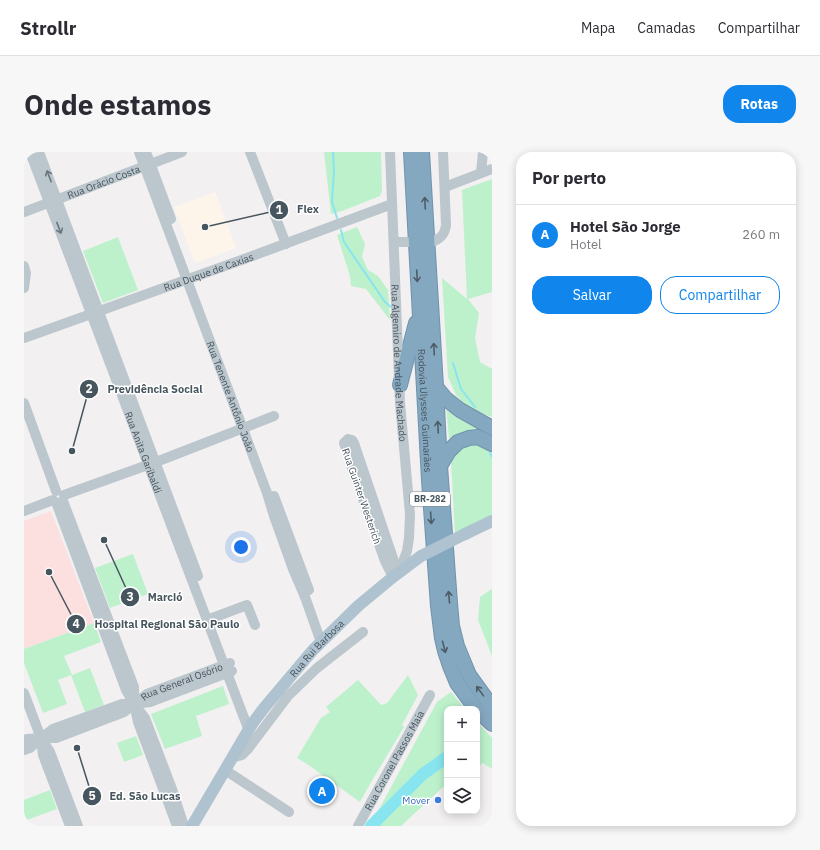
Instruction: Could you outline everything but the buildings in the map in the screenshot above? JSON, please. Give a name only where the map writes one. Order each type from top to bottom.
[{"type":"highway","name":"Rodovia Ulysses Guimarães","points":[[411,152],[429,488],[438,606],[445,651],[457,683],[475,706]]},
{"type":"highway","name":"Rodovia Ulysses Guimarães","points":[[422,152],[440,466],[452,626],[457,646],[469,675],[492,707]]},
{"type":"highway","points":[[400,385],[419,312]]},
{"type":"highway","points":[[436,387],[446,399],[460,410],[492,428]]},
{"type":"highway","points":[[440,466],[449,451],[458,442],[469,438],[478,437],[492,444]]},
{"type":"highway","name":"Rodovia Ulysses Guimarães","points":[[480,712],[492,724]]},
{"type":"main road","name":"Rua Rui Barbosa","points":[[192,826],[232,758],[264,708],[313,650],[358,606],[421,556],[492,521]]},
{"type":"street","name":"Rua Tenente Antônio João","points":[[138,152],[147,165],[324,639]]},
{"type":"street","name":"Rua Tenente Antônio João","points":[[146,152],[147,165]]},
{"type":"street","name":"Rua Orácio Costa","points":[[24,212],[182,152]]},
{"type":"street","points":[[250,152],[286,244]]},
{"type":"street","name":"Rua Algemiro de Andrade Machado","points":[[390,152],[400,385],[410,514],[407,551],[397,574]]},
{"type":"street","points":[[434,241],[439,239],[446,230],[443,152]]},
{"type":"street","points":[[481,173],[483,152]]},
{"type":"street","name":"Rua Anita Garibaldi","points":[[36,156],[200,593],[229,668],[247,706],[251,727]]},
{"type":"street","points":[[445,187],[492,169]]},
{"type":"street","name":"Rua Duque de Caxias","points":[[24,338],[190,279],[392,204]]},
{"type":"street","points":[[394,242],[408,242]]},
{"type":"street","points":[[24,266],[26,273],[24,288]]},
{"type":"street","points":[[24,403],[71,534],[120,662],[134,687],[134,704],[145,718],[150,743],[158,766],[184,826]]},
{"type":"street","points":[[24,511],[246,428],[274,416]]},
{"type":"street","name":"Rua Guinter Westerich","points":[[358,469],[378,529],[397,574]]},
{"type":"street","points":[[210,619],[247,605],[255,625]]},
{"type":"street","name":"Rua Rui Barbosa","points":[[232,758],[242,755],[248,749],[288,696],[317,668],[363,632]]},
{"type":"street","name":"Rua General Osório","points":[[24,740],[56,738],[73,726],[98,717],[124,712],[134,704],[150,702],[170,690],[229,668]]},
{"type":"street","points":[[24,693],[41,738],[50,752],[70,826]]},
{"type":"street","name":"Rua Coronel Passos Maia","points":[[358,826],[430,695]]},
{"type":"street","points":[[24,750],[30,748],[41,738]]},
{"type":"street","points":[[225,770],[289,812]]},
{"type":"street","points":[[168,790],[177,826]]},
{"type":"street","points":[[61,791],[78,826]]},
{"type":"shaded area","points":[[215,192],[236,248],[195,263],[174,207]]},
{"type":"shaded area","points":[[51,511],[94,623],[24,649],[24,521]]},
{"type":"green space","points":[[324,152],[381,152],[382,191],[380,196],[331,214]]},
{"type":"green space","points":[[492,179],[492,292],[468,299],[479,313],[475,338],[480,362],[492,369],[492,417],[469,409],[456,395],[448,377],[442,278],[467,299],[462,190]]},
{"type":"green space","points":[[357,227],[365,244],[362,257],[368,270],[378,276],[388,290],[390,320],[366,289],[351,286],[350,276],[337,235]]},
{"type":"green space","points":[[118,237],[138,290],[103,303],[83,251]]},
{"type":"green space","points":[[446,405],[492,430],[492,441],[458,435],[449,439]]},
{"type":"green space","points":[[470,441],[492,447],[492,516],[455,534],[451,460],[456,450]]},
{"type":"green space","points":[[133,554],[148,594],[110,608],[95,568]]},
{"type":"green space","points":[[492,589],[492,656],[478,620],[480,597]]},
{"type":"green space","points":[[94,623],[101,642],[64,656],[72,675],[90,668],[104,705],[85,712],[71,675],[58,680],[67,704],[43,713],[24,663],[24,649]]},
{"type":"green space","points":[[408,675],[418,695],[402,725],[404,727],[360,802],[297,758],[321,718],[330,712],[326,707],[358,680],[381,705],[387,703]]},
{"type":"green space","points":[[223,686],[229,704],[196,716],[202,736],[165,749],[151,714]]},
{"type":"green space","points":[[451,692],[463,706],[444,706],[444,787],[401,826],[370,826],[437,702]]},
{"type":"green space","points":[[480,725],[492,738],[492,769],[483,763],[480,765]]},
{"type":"green space","points":[[136,736],[143,755],[124,762],[117,743]]},
{"type":"green space","points":[[50,790],[57,809],[24,821],[24,800]]},
{"type":"waterway","points":[[333,152],[334,171],[332,202],[337,218]]},
{"type":"waterway","points":[[341,230],[344,242],[385,302],[391,307]]},
{"type":"waterway","points":[[453,363],[461,389],[475,407]]},
{"type":"waterway","points":[[490,453],[492,457]]},
{"type":"waterway","points":[[371,826],[423,774],[444,759]]},
{"type":"place","name":"Flex","points":[[205,227]]},
{"type":"place","name":"Previdência Social","points":[[72,451]]},
{"type":"place","name":"Marció","points":[[104,540]]},
{"type":"place","name":"Hospital Regional São Paulo","points":[[49,572]]},
{"type":"place","name":"Ed. São Lucas","points":[[77,748]]},
{"type":"place","name":"Hotel São Jorge","points":[[322,791]]},
{"type":"place","name":"Mover","points":[[438,800]]}]
